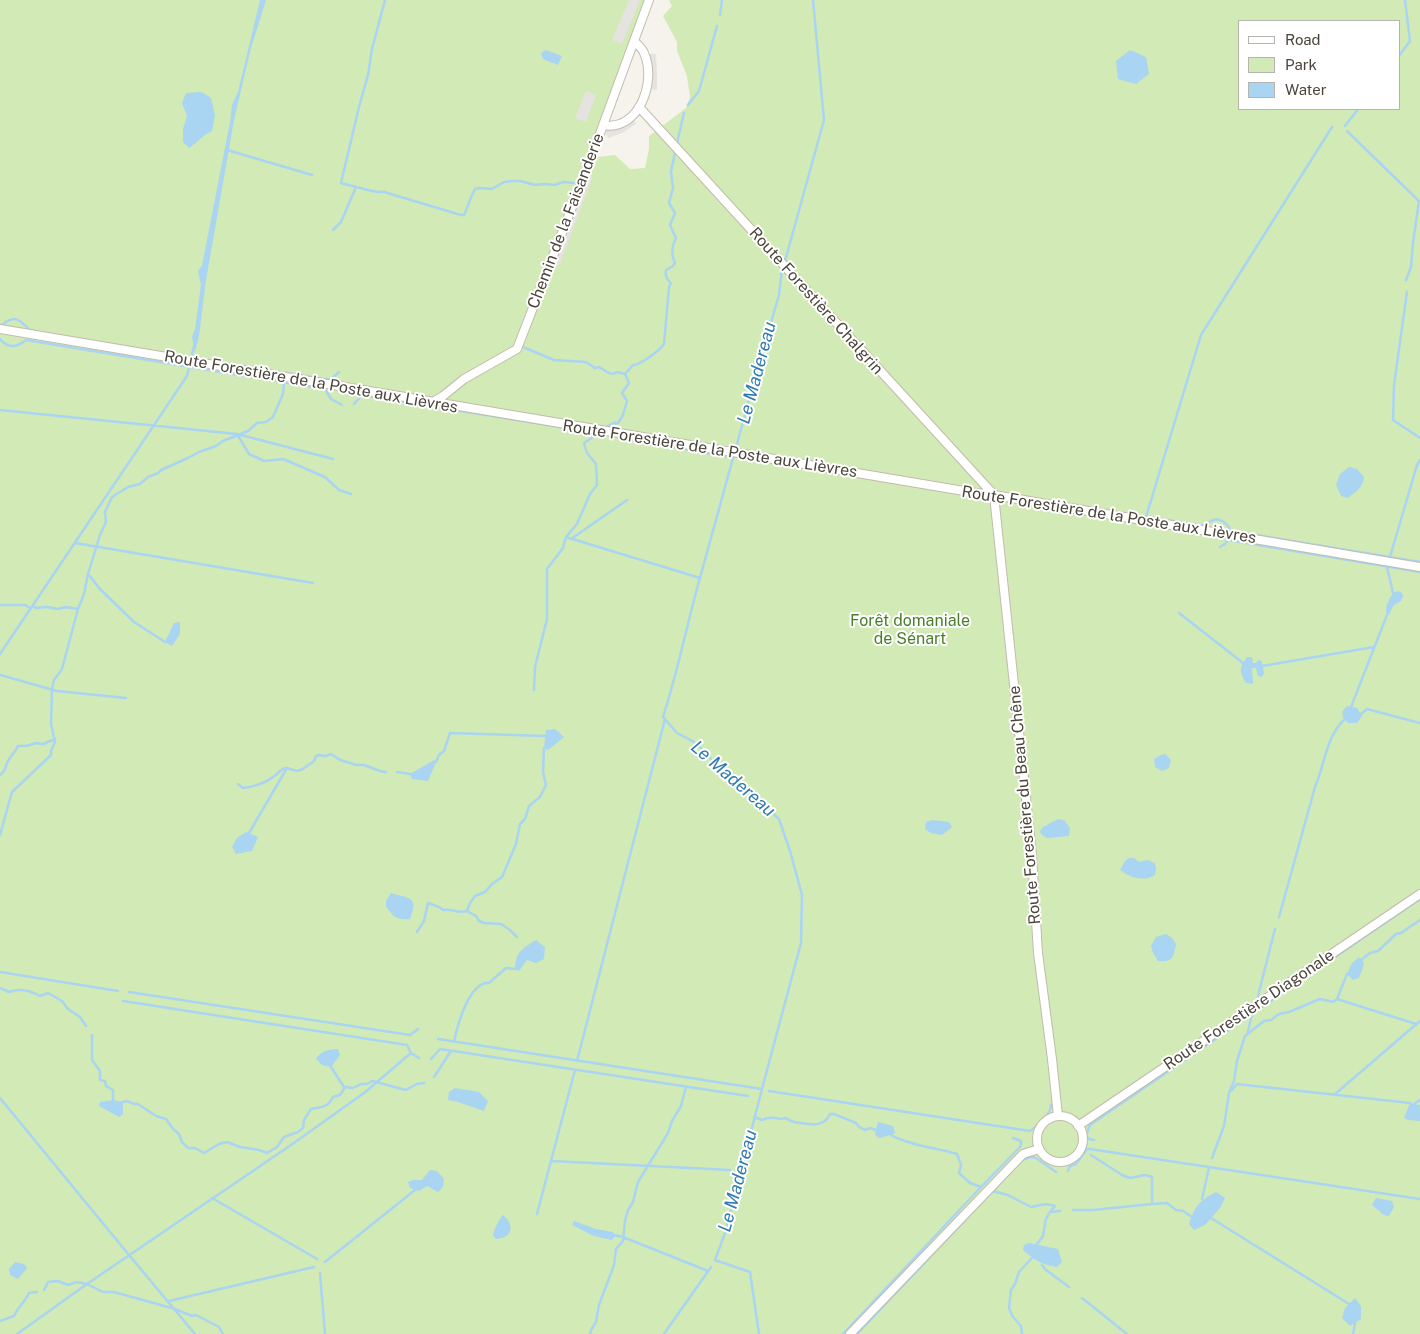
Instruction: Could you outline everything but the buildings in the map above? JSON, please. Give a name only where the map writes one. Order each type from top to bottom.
[{"type":"street","name":"Chemin de la Faisanderie","points":[[433,402],[464,379],[516,349],[603,125],[649,0]]},
{"type":"street","points":[[603,125],[620,124],[631,117],[646,93],[648,73],[645,56],[634,41]]},
{"type":"street","name":"Route Forestière Chalgrin","points":[[639,107],[994,495]]},
{"type":"street","name":"Route Forestière de la Poste aux Lièvres","points":[[0,330],[1420,567]]},
{"type":"street","name":"Route Forestière du Beau Chêne","points":[[994,495],[1032,855],[1038,953],[1058,1116]]},
{"type":"street","name":"Route Forestière Diagonale","points":[[1078,1126],[1420,894]]},
{"type":"street","points":[[1064,1116],[1073,1120],[1078,1126],[1082,1135],[1081,1146],[1077,1154],[1069,1160],[1060,1162],[1051,1160],[1038,1149],[1037,1137],[1043,1124],[1050,1118],[1064,1116]]},
{"type":"street","points":[[850,1334],[1023,1154],[1038,1149]]},
{"type":"green space","name":"Forêt domaniale de Sénart","points":[[0,0],[649,0],[591,158],[615,155],[630,169],[645,168],[649,149],[649,136],[686,108],[690,97],[687,76],[677,51],[677,42],[663,16],[672,6],[669,0],[1420,0],[1420,1334],[0,1334]]},
{"type":"shaded area","points":[[629,0],[640,0],[622,44],[612,40]]},
{"type":"shaded area","points":[[649,54],[656,54],[657,90],[650,89],[652,71]]},
{"type":"shaded area","points":[[586,91],[596,95],[586,122],[575,118]]},
{"type":"shaded area","points":[[632,118],[636,124],[622,133],[608,138],[606,131],[619,127]]},
{"type":"shaded area","points":[[587,168],[593,176],[560,264],[548,268]]},
{"type":"water","points":[[260,0],[266,0],[251,48],[234,120],[195,352],[192,337],[195,329],[201,285],[198,271],[202,266],[232,105],[238,92]]},
{"type":"water","points":[[546,50],[562,56],[558,65],[543,59],[541,53]]},
{"type":"water","points":[[1130,50],[1146,57],[1149,74],[1136,84],[1118,79],[1116,61]]},
{"type":"water","points":[[202,92],[211,98],[215,115],[212,131],[189,148],[183,142],[183,129],[187,116],[182,103],[186,93]]},
{"type":"water","points":[[1349,467],[1357,469],[1364,477],[1361,487],[1348,498],[1341,496],[1336,485],[1340,474]]},
{"type":"water","points":[[1398,591],[1403,596],[1401,601],[1394,605],[1387,615],[1386,609],[1389,601],[1393,593]]},
{"type":"water","points":[[180,622],[180,634],[172,646],[165,642],[174,623]]},
{"type":"water","points":[[1247,657],[1252,657],[1253,663],[1256,663],[1258,660],[1262,661],[1264,674],[1261,677],[1258,676],[1256,668],[1252,668],[1253,684],[1246,683],[1241,672],[1242,664]]},
{"type":"water","points":[[1347,706],[1357,708],[1362,716],[1357,723],[1348,723],[1343,717],[1342,712]]},
{"type":"water","points":[[555,729],[564,737],[548,750],[544,748],[546,730]]},
{"type":"water","points":[[1165,754],[1171,760],[1169,768],[1162,771],[1155,767],[1154,759]]},
{"type":"water","points":[[434,760],[436,762],[428,781],[412,779],[410,774]]},
{"type":"water","points":[[1058,819],[1064,820],[1070,828],[1069,836],[1047,838],[1041,834],[1040,831],[1043,827]]},
{"type":"water","points":[[933,820],[949,822],[952,827],[942,835],[931,833],[925,829],[926,822]]},
{"type":"water","points":[[246,832],[258,837],[252,851],[236,854],[232,847],[237,838]]},
{"type":"water","points":[[1129,858],[1134,858],[1139,862],[1147,860],[1155,863],[1155,875],[1142,879],[1124,873],[1120,870]]},
{"type":"water","points":[[391,893],[408,898],[413,902],[413,912],[410,919],[396,917],[386,907],[386,901]]},
{"type":"water","points":[[1166,934],[1176,944],[1174,952],[1170,960],[1158,961],[1151,946],[1156,937]]},
{"type":"water","points":[[536,940],[545,947],[544,959],[536,963],[527,960],[519,971],[515,969],[518,954]]},
{"type":"water","points":[[1358,958],[1362,959],[1364,964],[1359,978],[1353,980],[1347,974],[1352,963]]},
{"type":"water","points":[[338,1049],[340,1055],[331,1067],[322,1065],[316,1059],[325,1051]]},
{"type":"water","points":[[455,1088],[479,1092],[488,1101],[484,1111],[448,1100],[449,1092]]},
{"type":"water","points":[[113,1100],[123,1102],[123,1114],[119,1117],[99,1106],[100,1102]]},
{"type":"water","points":[[1410,1103],[1420,1105],[1420,1121],[1404,1118]]},
{"type":"water","points":[[878,1122],[893,1126],[895,1133],[878,1138],[875,1134]]},
{"type":"water","points":[[430,1170],[437,1171],[444,1179],[443,1187],[438,1192],[427,1186],[419,1191],[410,1188],[408,1182],[422,1180]]},
{"type":"water","points":[[1216,1192],[1225,1198],[1220,1208],[1205,1225],[1194,1230],[1189,1224],[1193,1213],[1205,1198]]},
{"type":"water","points":[[1376,1198],[1392,1201],[1394,1207],[1389,1216],[1384,1215],[1372,1205]]},
{"type":"water","points":[[503,1215],[511,1227],[509,1234],[496,1239],[493,1236],[494,1231]]},
{"type":"water","points":[[574,1221],[596,1229],[613,1232],[615,1236],[612,1240],[594,1236],[572,1225]]},
{"type":"water","points":[[1029,1243],[1058,1249],[1062,1262],[1057,1267],[1035,1259],[1023,1250],[1024,1245]]},
{"type":"water","points":[[15,1262],[24,1264],[27,1268],[18,1279],[10,1275],[9,1269]]},
{"type":"water","points":[[1355,1298],[1361,1306],[1361,1319],[1350,1326],[1342,1318],[1345,1308]]},
{"type":"waterway","points":[[333,230],[341,222],[356,187],[341,183],[385,0]]},
{"type":"waterway","points":[[720,15],[722,0]]},
{"type":"waterway","name":"Le Madereau","points":[[785,261],[824,120],[813,0]]},
{"type":"waterway","points":[[1400,55],[1410,41],[1405,0]]},
{"type":"waterway","points":[[688,105],[699,91],[717,26]]},
{"type":"waterway","points":[[1345,126],[1357,110]]},
{"type":"waterway","points":[[677,143],[684,113]]},
{"type":"waterway","points":[[1146,517],[1201,335],[1332,127]]},
{"type":"waterway","points":[[1347,131],[1420,202]]},
{"type":"waterway","points":[[227,150],[312,175]]},
{"type":"waterway","points":[[606,427],[618,423],[623,415],[627,401],[622,393],[629,383],[625,374],[633,365],[641,363],[650,357],[664,344],[669,287],[671,283],[668,280],[666,270],[675,263],[672,251],[676,238],[670,225],[675,213],[669,203],[673,188],[671,172],[675,152]]},
{"type":"waterway","points":[[356,187],[384,192],[464,215],[475,189],[492,189],[504,182],[512,181],[535,185],[554,185],[564,182],[574,183]]},
{"type":"waterway","points":[[1406,280],[1411,267],[1419,201]]},
{"type":"waterway","name":"Le Madereau","points":[[759,1334],[750,1272],[715,1260],[725,1233],[801,943],[802,895],[779,819],[746,789],[737,778],[712,760],[696,743],[677,733],[663,717],[779,295],[782,269]]},
{"type":"waterway","points":[[1407,292],[1394,385],[1393,420],[1420,438]]},
{"type":"waterway","points":[[0,325],[14,319],[20,321],[30,330]]},
{"type":"waterway","points":[[0,339],[10,346],[20,344],[26,340],[325,389],[331,399],[342,405]]},
{"type":"waterway","points":[[0,654],[187,376],[194,346]]},
{"type":"waterway","points":[[523,347],[554,360],[586,362],[595,368],[599,367],[610,373],[625,374]]},
{"type":"waterway","points":[[237,365],[330,380],[339,372]]},
{"type":"waterway","points":[[0,835],[12,792],[51,755],[55,742],[51,724],[54,680],[62,669],[88,574],[106,522],[105,512],[112,497],[128,487],[140,484],[161,470],[248,431],[257,423],[266,422],[273,417],[283,394],[284,383]]},
{"type":"waterway","points":[[354,404],[362,395],[598,433],[733,458]]},
{"type":"waterway","points":[[0,410],[237,434],[333,459]]},
{"type":"waterway","points":[[237,434],[249,454],[264,461],[283,459],[325,477],[339,490],[351,494]]},
{"type":"waterway","points":[[534,690],[535,667],[547,619],[547,569],[563,548],[566,537],[577,524],[590,494],[597,485],[596,464],[587,453],[584,443],[598,434]]},
{"type":"waterway","points":[[1390,557],[1420,460]]},
{"type":"waterway","points":[[571,539],[627,500]]},
{"type":"waterway","points":[[1134,515],[1206,526],[1212,520],[1219,520],[1223,521],[1231,531],[1420,562]]},
{"type":"waterway","points":[[566,537],[700,578]]},
{"type":"waterway","points":[[1220,547],[1228,540],[1420,572]]},
{"type":"waterway","points":[[75,543],[313,583]]},
{"type":"waterway","points":[[1387,567],[1393,593]]},
{"type":"waterway","points":[[88,574],[100,589],[134,622],[165,642]]},
{"type":"waterway","points":[[0,605],[25,605],[30,608]]},
{"type":"waterway","points":[[33,606],[36,608],[58,609],[66,607],[78,609]]},
{"type":"waterway","points":[[1179,613],[1243,663]]},
{"type":"waterway","points":[[1351,707],[1387,615]]},
{"type":"waterway","points":[[1262,666],[1374,647]]},
{"type":"waterway","points":[[0,675],[57,691],[126,698]]},
{"type":"waterway","points":[[1361,714],[1367,709],[1420,723]]},
{"type":"waterway","points":[[577,1061],[665,719]]},
{"type":"waterway","points":[[1279,917],[1315,787],[1330,742],[1345,719]]},
{"type":"waterway","points":[[436,762],[439,755],[444,751],[450,733],[545,736]]},
{"type":"waterway","points":[[0,775],[18,746],[36,743],[43,744],[55,739]]},
{"type":"waterway","points":[[517,937],[501,924],[484,923],[467,911],[475,896],[485,892],[502,877],[516,844],[520,824],[525,819],[529,806],[540,797],[546,785],[543,772],[544,748]]},
{"type":"waterway","points":[[249,833],[287,768],[297,771],[314,761],[316,756],[331,754],[340,760],[386,772]]},
{"type":"waterway","points":[[238,784],[243,788],[250,787],[270,779],[286,768]]},
{"type":"waterway","points":[[397,772],[410,774]]},
{"type":"waterway","points":[[1094,1140],[1086,1136],[1090,1125],[1420,899]]},
{"type":"waterway","points":[[417,932],[424,921],[428,903],[443,910],[467,911]]},
{"type":"waterway","points":[[1362,959],[1370,953],[1378,951],[1396,934],[1401,933],[1420,920]]},
{"type":"waterway","points":[[1258,996],[1275,929]]},
{"type":"waterway","points":[[454,1042],[465,1006],[476,989],[482,984],[489,983],[506,968],[515,969]]},
{"type":"waterway","points":[[0,972],[118,991]]},
{"type":"waterway","points":[[1212,1158],[1224,1126],[1229,1093],[1234,1081],[1237,1061],[1245,1036],[1264,1021],[1271,1020],[1279,1014],[1289,1012],[1320,999],[1333,1002],[1337,999],[1347,974]]},
{"type":"waterway","points":[[0,988],[9,992],[25,991],[40,996],[48,993],[62,1001],[68,1009],[80,1017],[86,1026]]},
{"type":"waterway","points":[[129,992],[410,1035],[418,1029]]},
{"type":"waterway","points":[[1337,999],[1416,1024]]},
{"type":"waterway","points":[[123,1001],[407,1045],[411,1053]]},
{"type":"waterway","points":[[1248,1032],[1252,1014]]},
{"type":"waterway","points":[[1334,1095],[1420,1021]]},
{"type":"waterway","points":[[92,1035],[92,1060],[100,1071],[100,1080],[105,1081],[106,1086],[113,1090],[113,1100]]},
{"type":"waterway","points":[[438,1039],[762,1089]]},
{"type":"waterway","points":[[431,1059],[440,1049],[748,1096]]},
{"type":"waterway","points":[[434,1077],[451,1051]]},
{"type":"waterway","points":[[17,1334],[364,1093],[411,1053],[419,1058]]},
{"type":"waterway","points":[[331,1067],[344,1087]]},
{"type":"waterway","points":[[537,1214],[575,1070]]},
{"type":"waterway","points":[[123,1102],[127,1101],[138,1104],[156,1116],[166,1119],[188,1148],[195,1148],[204,1153],[219,1144],[227,1142],[267,1153],[277,1147],[284,1137],[303,1128],[304,1120],[311,1109],[327,1105],[333,1097],[340,1095],[345,1087],[353,1088],[372,1081],[406,1090],[417,1084],[424,1083]]},
{"type":"waterway","points":[[1231,1091],[1237,1084],[1410,1103]]},
{"type":"waterway","points":[[590,1334],[596,1322],[599,1305],[614,1265],[616,1249],[623,1241],[625,1221],[628,1210],[633,1202],[638,1182],[668,1133],[672,1121],[681,1106],[686,1087]]},
{"type":"waterway","points":[[769,1091],[1030,1131],[1046,1116],[1051,1105]]},
{"type":"waterway","points":[[0,1098],[195,1334]]},
{"type":"waterway","points":[[1414,1104],[1420,1100]]},
{"type":"waterway","points":[[754,1117],[762,1120],[786,1118],[794,1122],[813,1124],[821,1123],[830,1114],[834,1114],[856,1123],[865,1130],[870,1128],[876,1130]]},
{"type":"waterway","points":[[891,1135],[914,1144],[957,1154],[961,1165],[959,1173],[970,1183],[981,1187]]},
{"type":"waterway","points":[[843,1334],[1021,1146],[1021,1141],[1013,1138]]},
{"type":"waterway","points":[[1068,1171],[1070,1166],[1076,1164],[1087,1149],[1090,1149],[1420,1199]]},
{"type":"waterway","points":[[1091,1155],[1130,1178],[1145,1175],[1152,1177],[1152,1204]]},
{"type":"waterway","points":[[857,1334],[1022,1160],[1030,1157],[1036,1158],[1056,1172]]},
{"type":"waterway","points":[[551,1161],[730,1170]]},
{"type":"waterway","points":[[1202,1199],[1209,1168]]},
{"type":"waterway","points":[[325,1262],[415,1190]]},
{"type":"waterway","points":[[993,1191],[1008,1195],[1031,1207],[1046,1204],[1055,1206],[1050,1212]]},
{"type":"waterway","points":[[212,1198],[317,1259]]},
{"type":"waterway","points":[[1073,1210],[1167,1203],[1176,1210],[1183,1211],[1192,1217]]},
{"type":"waterway","points":[[1037,1244],[1043,1236],[1046,1219],[1050,1212],[1060,1211]]},
{"type":"waterway","points":[[1211,1218],[1349,1304]]},
{"type":"waterway","points":[[614,1235],[708,1271]]},
{"type":"waterway","points":[[1022,1334],[1021,1326],[1013,1317],[1009,1308],[1011,1290],[1019,1272],[1032,1258]]},
{"type":"waterway","points":[[1042,1265],[1069,1287]]},
{"type":"waterway","points":[[169,1301],[314,1267]]},
{"type":"waterway","points":[[664,1334],[711,1267]]},
{"type":"waterway","points":[[320,1273],[325,1334]]},
{"type":"waterway","points":[[44,1290],[48,1282],[58,1281],[68,1285],[77,1282],[87,1284],[103,1292],[114,1292],[175,1309],[192,1316],[196,1315],[219,1327],[223,1334]]},
{"type":"waterway","points":[[0,1321],[14,1316],[29,1293],[37,1292]]},
{"type":"waterway","points":[[1082,1298],[1127,1334]]},
{"type":"waterway","points":[[1353,1334],[1355,1323]]}]
